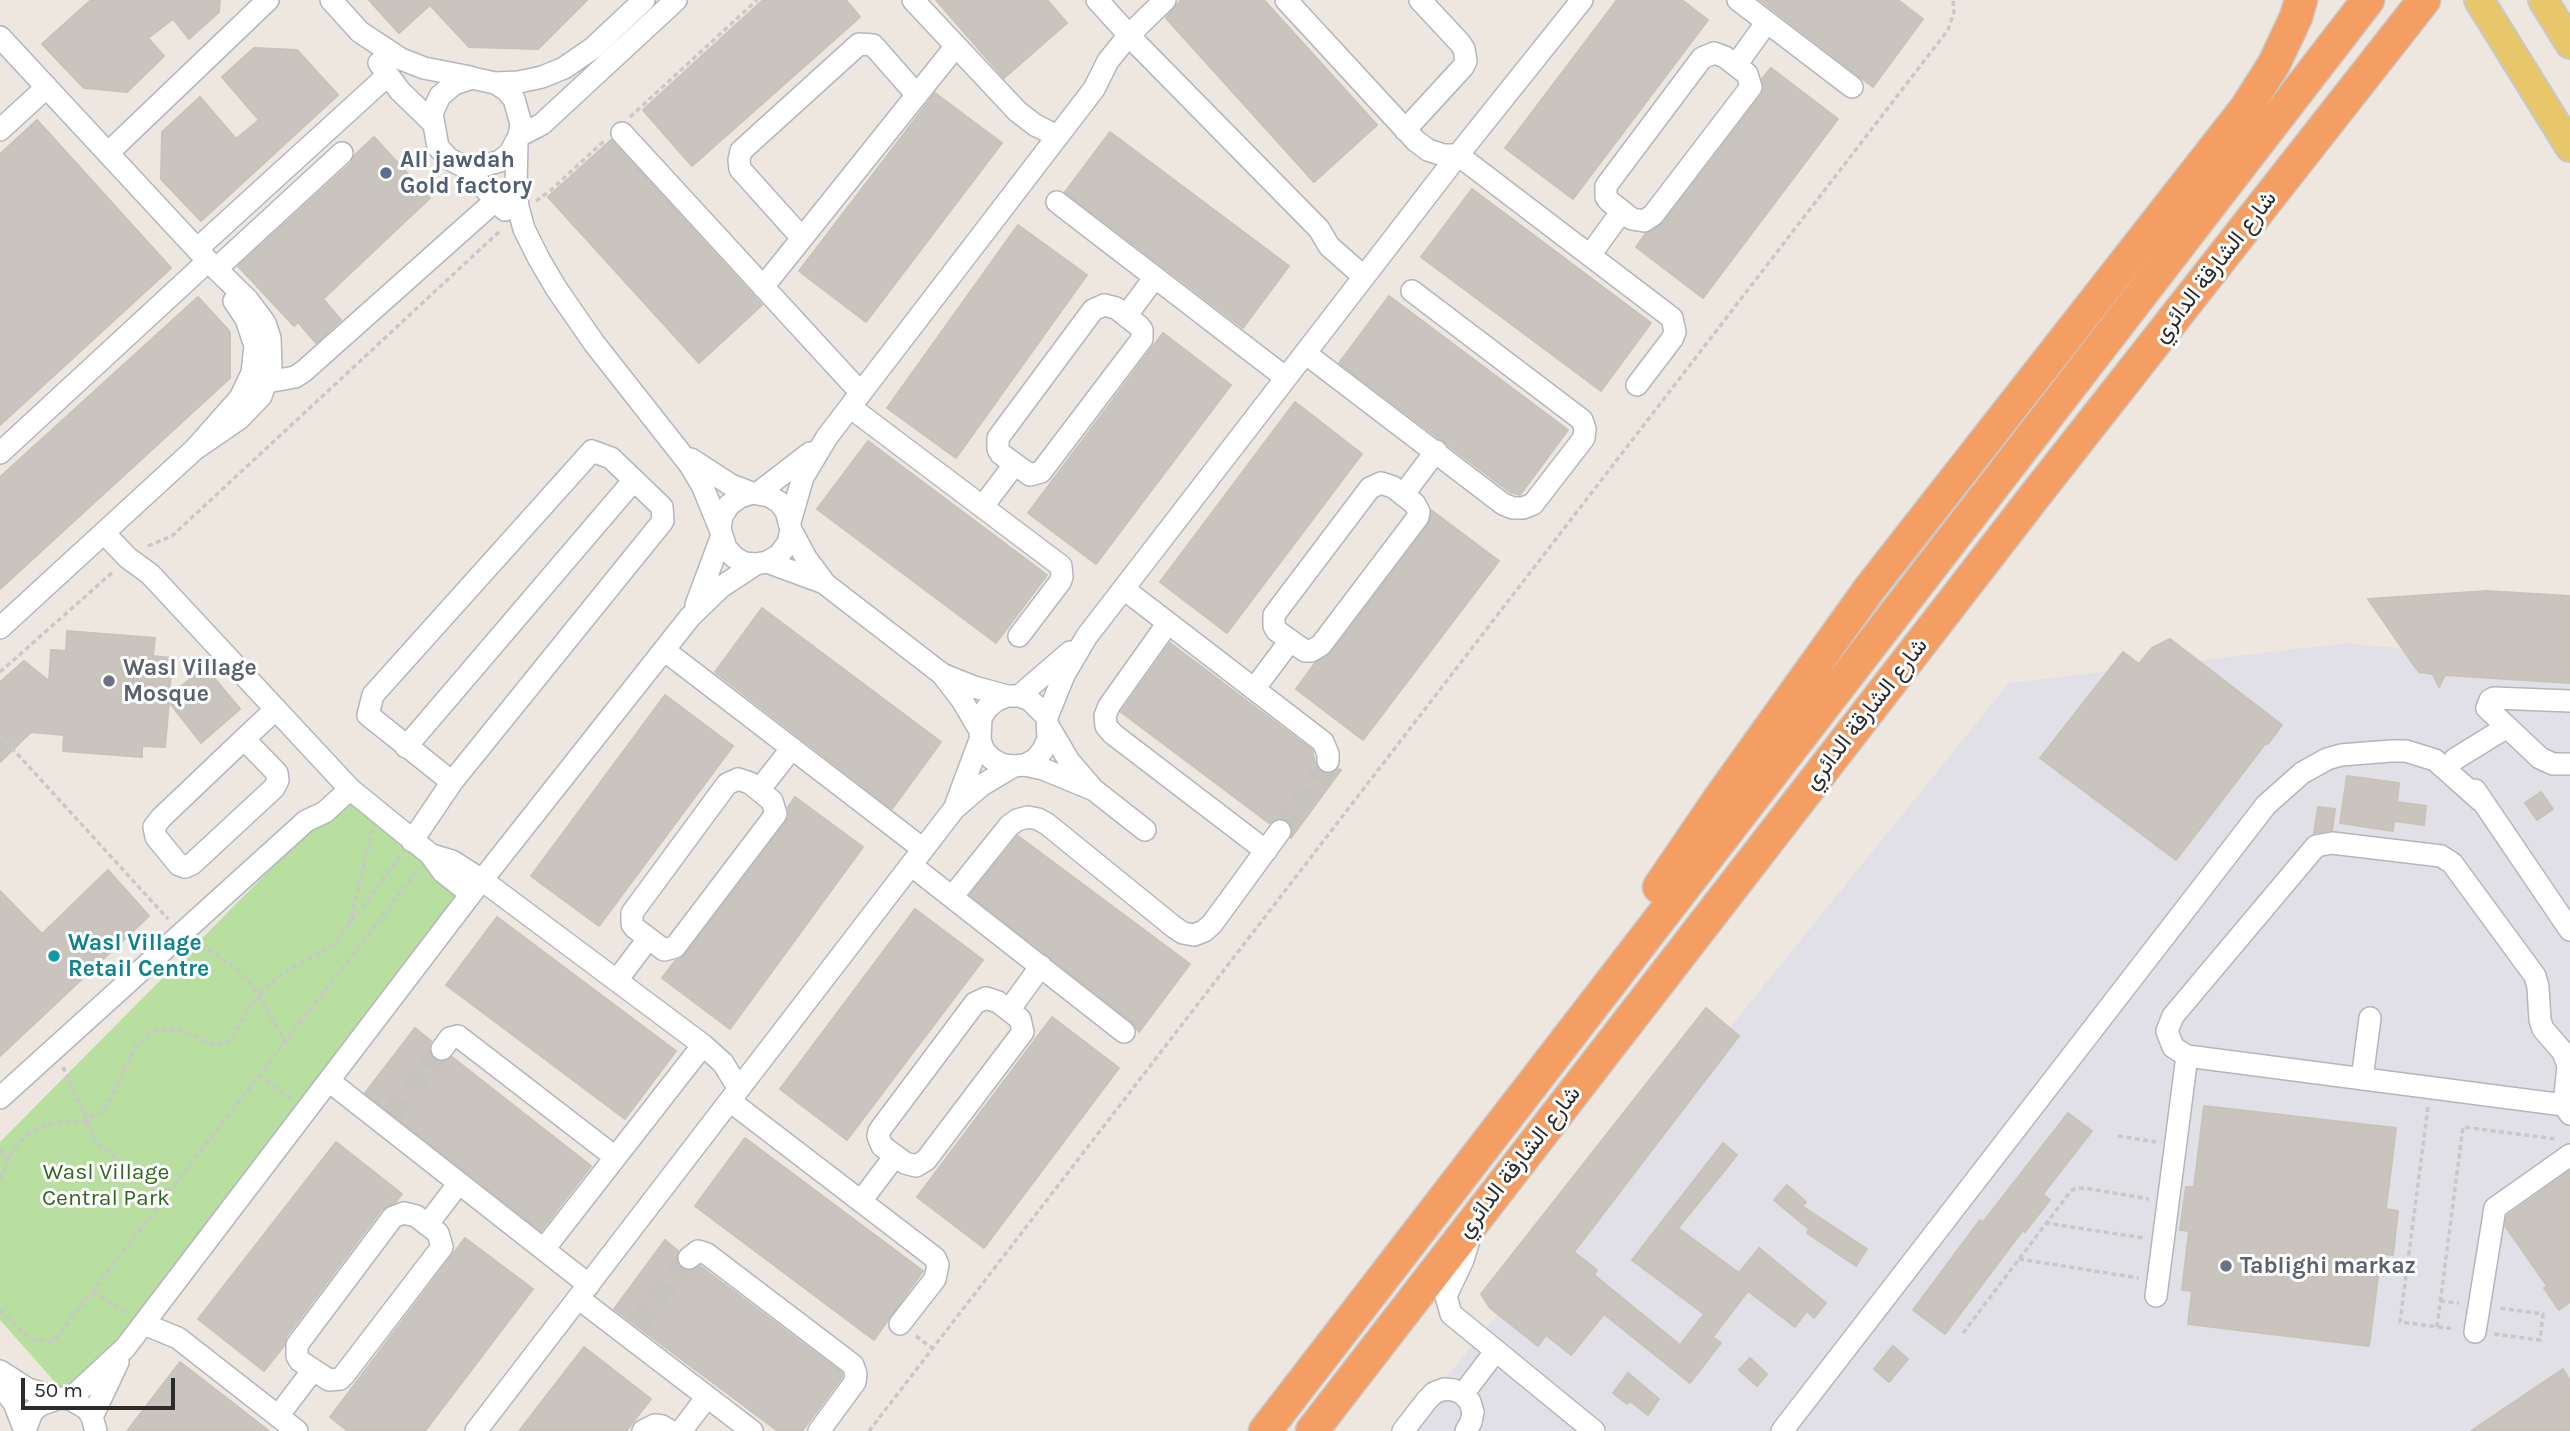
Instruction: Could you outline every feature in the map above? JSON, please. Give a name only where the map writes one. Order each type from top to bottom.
[{"type":"highway","points":[[1566,1039],[1665,877],[1821,654],[2246,108],[2274,64],[2301,0]]},
{"type":"highway","name":"شارع الشارقة الدائري","points":[[1265,1431],[2368,0]]},
{"type":"highway","name":"شارع الشارقة الدائري","points":[[1312,1431],[2037,494],[2424,0]]},
{"type":"main road","points":[[2479,0],[2570,147]]},
{"type":"main road","points":[[2543,0],[2570,44]]},
{"type":"street","points":[[108,153],[268,0]]},
{"type":"street","points":[[331,0],[360,32],[388,75],[434,124]]},
{"type":"street","points":[[360,32],[401,59],[447,74],[495,83],[519,82],[564,68],[593,48],[622,10],[644,0]]},
{"type":"street","points":[[472,78],[454,84],[440,96],[432,113],[438,147],[449,159],[463,166],[476,168],[500,161],[510,153],[518,139],[542,124],[676,0]]},
{"type":"street","points":[[913,0],[1017,111],[1035,125],[1057,135]]},
{"type":"street","points":[[1097,0],[1319,229],[1338,237],[1369,271]]},
{"type":"street","points":[[25,1431],[32,1412],[40,1405],[65,1399],[125,1348],[477,887],[690,617],[721,587],[779,555],[788,544],[803,477],[827,438],[1094,89],[1101,70],[1134,41],[1165,0]]},
{"type":"street","points":[[1286,0],[1405,130],[1428,150],[1443,155],[1458,155],[1672,318],[1675,325],[1672,339],[1637,385]]},
{"type":"street","points":[[1405,130],[1463,67],[1465,61],[1464,49],[1460,43],[1420,0]]},
{"type":"street","points":[[476,1431],[954,809],[982,785],[1036,759],[1043,750],[1048,739],[1048,722],[1065,675],[1087,636],[1458,155],[1582,0]]},
{"type":"street","points":[[1738,0],[1852,87]]},
{"type":"street","points":[[1736,65],[1767,22]]},
{"type":"street","points":[[0,37],[207,260],[247,299],[265,323],[272,352],[267,382],[251,407],[195,449],[0,628]]},
{"type":"street","points":[[803,238],[745,177],[740,169],[741,151],[859,44],[873,46],[917,95]]},
{"type":"street","points":[[763,287],[956,46]]},
{"type":"street","points":[[1714,53],[1720,54],[1736,65],[1750,78],[1752,83],[1749,92],[1661,205],[1644,221],[1632,219],[1622,211],[1606,197],[1606,186],[1702,58],[1714,53]]},
{"type":"street","points":[[0,453],[207,260],[388,75]]},
{"type":"street","points":[[495,83],[514,99],[521,124],[516,186],[519,220]]},
{"type":"street","points":[[0,130],[47,88]]},
{"type":"street","points":[[619,130],[763,287],[855,400],[983,506],[1057,561],[1062,571],[1060,582],[1019,636]]},
{"type":"street","points":[[207,260],[342,153]]},
{"type":"street","points":[[463,166],[519,220],[574,316],[676,446],[702,485],[726,548],[744,563],[762,563],[824,583]]},
{"type":"street","points":[[267,382],[295,377],[304,371],[496,200]]},
{"type":"street","points":[[1057,202],[1286,378]]},
{"type":"street","points":[[1590,255],[1622,211]]},
{"type":"street","points":[[195,449],[240,398],[247,386],[255,359],[253,339],[246,319],[207,260]]},
{"type":"street","points":[[1126,316],[1155,277]]},
{"type":"street","points":[[1305,353],[1503,504],[1513,508],[1533,504],[1580,445],[1585,429],[1581,420],[1412,291]]},
{"type":"street","points":[[1098,306],[1110,306],[1126,316],[1142,330],[1140,343],[1041,472],[1030,475],[1014,465],[998,449],[998,438],[1093,310],[1098,306]]},
{"type":"street","points":[[690,617],[708,578],[721,533],[722,516],[729,505],[740,497],[755,493],[794,467],[827,438]]},
{"type":"street","points":[[676,446],[712,474],[779,502],[786,511],[790,526],[806,558],[824,583],[942,674],[962,700],[984,751],[992,759],[1061,774],[1094,790]]},
{"type":"street","points":[[412,841],[452,782],[663,521],[663,507],[611,458],[592,451],[373,695],[368,715],[452,782]]},
{"type":"street","points":[[1404,495],[1436,451]]},
{"type":"street","points":[[983,506],[1014,465]]},
{"type":"street","points":[[406,747],[634,480]]},
{"type":"street","points":[[1387,484],[1404,495],[1418,508],[1416,521],[1321,645],[1317,649],[1305,651],[1290,641],[1274,626],[1274,615],[1370,488],[1387,484]]},
{"type":"street","points":[[109,528],[133,554],[148,564],[150,574],[345,784],[412,841],[430,854],[452,861],[477,887],[617,981],[704,1045],[723,1063],[735,1095],[861,1201],[935,1258],[938,1265],[935,1279],[901,1324]]},
{"type":"street","points":[[1124,589],[1323,741],[1328,761]]},
{"type":"street","points":[[1168,623],[1109,706],[1105,716],[1106,726],[1266,851]]},
{"type":"street","points":[[954,809],[979,735],[981,718],[988,708],[996,700],[1013,696],[1087,636]]},
{"type":"street","points":[[1254,689],[1290,641]]},
{"type":"street","points":[[664,650],[792,748],[917,857],[952,897],[1125,1032]]},
{"type":"street","points":[[942,674],[974,687],[1030,700],[1039,706],[1069,761],[1094,790],[1144,830]]},
{"type":"street","points":[[2570,701],[2499,697],[2490,700],[2487,708],[2540,758],[2553,764],[2570,764]]},
{"type":"street","points":[[244,739],[277,773],[278,780],[274,788],[192,864],[185,867],[179,865],[156,837],[155,827],[244,739],[276,709]]},
{"type":"street","points":[[2455,759],[2507,727]]},
{"type":"street","points":[[2364,747],[2408,738],[2425,742],[2455,759],[2570,930]]},
{"type":"street","points":[[1782,1431],[2266,805],[2283,777],[2308,754],[2339,743],[2406,751],[2435,760],[2481,801]]},
{"type":"street","points":[[760,790],[792,748]]},
{"type":"street","points":[[738,779],[744,780],[760,790],[775,804],[774,818],[675,947],[664,950],[632,924],[632,913],[727,784],[738,779]]},
{"type":"street","points":[[0,1098],[306,821],[317,803],[345,784]]},
{"type":"street","points":[[952,897],[1009,826],[1028,817],[1048,824],[1183,933],[1194,935],[1204,932],[1280,831]]},
{"type":"street","points":[[2332,843],[2441,856],[2452,863],[2535,976],[2540,999],[2540,1020],[2548,1037],[2566,1058],[2568,1096],[2430,1088],[2187,1056],[2179,1053],[2168,1040],[2167,1031],[2174,1016],[2312,850],[2321,844],[2332,843]]},
{"type":"street","points":[[617,981],[648,939]]},
{"type":"street","points":[[1009,1010],[1041,967]]},
{"type":"street","points":[[986,998],[992,999],[1009,1010],[1023,1023],[1021,1036],[926,1160],[911,1166],[895,1156],[879,1142],[879,1131],[975,1003],[986,998]]},
{"type":"street","points":[[2362,1079],[2370,1018]]},
{"type":"street","points":[[442,1049],[450,1038],[458,1036],[615,1157]]},
{"type":"street","points":[[544,1249],[704,1045]]},
{"type":"street","points":[[2157,1289],[2187,1056]]},
{"type":"street","points":[[329,1081],[387,1120],[459,1183],[544,1249],[583,1292],[751,1431]]},
{"type":"street","points":[[2475,1332],[2495,1208],[2563,1147]]},
{"type":"street","points":[[861,1201],[895,1156]]},
{"type":"street","points":[[427,1225],[459,1183]]},
{"type":"street","points":[[398,1214],[411,1214],[427,1225],[441,1237],[442,1247],[344,1375],[340,1379],[329,1380],[300,1361],[297,1345],[393,1217],[398,1214]]},
{"type":"street","points":[[1468,1228],[1467,1249],[1449,1287],[1447,1304],[1455,1319],[1594,1431]]},
{"type":"street","points":[[689,1258],[698,1251],[707,1254],[853,1365],[855,1382],[819,1431]]},
{"type":"street","points":[[144,1324],[178,1338],[297,1431]]},
{"type":"street","points":[[95,1427],[125,1348]]},
{"type":"street","points":[[1463,1394],[1495,1352]]},
{"type":"street","points":[[278,1416],[313,1370]]},
{"type":"street","points":[[0,1371],[28,1389],[65,1399],[87,1409],[95,1427]]},
{"type":"street","points":[[0,1385],[14,1403],[25,1431]]},
{"type":"street","points":[[1403,1431],[1434,1392],[1444,1389],[1463,1394],[1470,1402],[1473,1412],[1466,1431]]},
{"type":"street","points":[[681,1431],[707,1397]]},
{"type":"street","points":[[643,1431],[656,1425],[670,1431]]},
{"type":"path","points":[[0,672],[133,554],[172,536],[619,130],[757,0]]},
{"type":"path","points":[[869,1431],[1948,30],[1954,12],[1953,0]]},
{"type":"path","points":[[0,735],[181,933],[229,963],[259,994],[285,1042]]},
{"type":"path","points":[[348,928],[377,812]]},
{"type":"path","points":[[0,1179],[9,1158],[22,1139],[42,1126],[87,1120],[101,1112],[108,1104],[136,1046],[143,1038],[161,1029],[172,1028],[214,1045],[231,1039],[259,994],[281,974],[324,951],[348,928],[412,841]]},
{"type":"path","points":[[0,1310],[30,1339],[53,1342],[430,854]]},
{"type":"path","points":[[55,1049],[97,1143],[165,1197]]},
{"type":"path","points":[[258,1076],[307,1111]]},
{"type":"path","points":[[2430,1088],[2400,1322],[2540,1340],[2543,1314],[2440,1301]]},
{"type":"path","points":[[2437,1327],[2463,1126],[2563,1147]]},
{"type":"path","points":[[2118,1136],[2176,1145]]},
{"type":"path","points":[[0,1150],[9,1158]]},
{"type":"path","points":[[1963,1333],[2070,1192],[2079,1188],[2168,1203]]},
{"type":"path","points":[[2045,1223],[2163,1241]]},
{"type":"path","points":[[2018,1259],[2157,1289]]},
{"type":"path","points":[[92,1291],[144,1324]]},
{"type":"shaded area","points":[[2347,643],[2570,665],[2570,1431],[1403,1431],[2009,683]]},
{"type":"green space","name":"Wasl Village Central Park","points":[[350,789],[471,894],[70,1399],[0,1320],[0,1142]]},
{"type":"building","points":[[91,0],[220,0],[219,12],[189,39],[173,19],[148,38],[164,56],[127,92],[84,88],[42,44]]},
{"type":"building","points":[[369,0],[587,0],[538,49],[469,47],[430,5],[399,33]]},
{"type":"building","points":[[763,0],[846,0],[860,17],[692,166],[643,110]]},
{"type":"building","points":[[936,0],[1047,0],[1067,23],[1004,78]]},
{"type":"building","points":[[1181,0],[1264,0],[1377,125],[1314,182],[1166,18]]},
{"type":"building","points":[[1617,0],[1682,0],[1708,20],[1573,199],[1505,148]]},
{"type":"building","points":[[1760,0],[1898,0],[1923,19],[1873,87]]},
{"type":"building","points":[[254,48],[297,50],[338,95],[201,221],[161,179],[162,132],[200,97],[236,139],[259,120],[222,77]]},
{"type":"building","points":[[1771,68],[1838,119],[1703,298],[1636,247],[1646,233],[1663,223],[1761,95],[1764,89],[1762,79]]},
{"type":"building","points":[[935,93],[1002,143],[866,322],[799,271]]},
{"type":"building","points":[[37,120],[171,268],[0,425],[0,154]]},
{"type":"building","points":[[1110,132],[1289,266],[1243,328],[1065,192]]},
{"type":"building","points":[[374,137],[430,198],[323,299],[341,320],[316,343],[298,322],[294,326],[238,266],[351,163],[355,155]]},
{"type":"building","points":[[611,140],[762,305],[699,363],[548,197]]},
{"type":"building","points":[[1472,189],[1651,323],[1601,391],[1421,257]]},
{"type":"building","points":[[1018,225],[1087,275],[956,458],[887,408]]},
{"type":"building","points":[[1389,296],[1568,430],[1520,495],[1510,492],[1339,363]]},
{"type":"building","points":[[198,297],[230,332],[230,378],[0,589],[0,477]]},
{"type":"building","points":[[1163,333],[1231,385],[1096,564],[1028,513]]},
{"type":"building","points":[[1295,402],[1362,454],[1227,633],[1160,582]]},
{"type":"building","points":[[868,441],[1047,575],[996,643],[817,509]]},
{"type":"building","points":[[1431,510],[1499,561],[1363,740],[1296,689],[1315,663],[1331,653],[1428,525]]},
{"type":"building","points":[[2487,591],[2570,596],[2570,683],[2445,675],[2439,687],[2433,674],[2419,672],[2368,599]]},
{"type":"building","points":[[762,608],[941,742],[892,809],[715,672]]},
{"type":"building","name":"Wasl Village Mosque","points":[[67,631],[155,638],[153,656],[172,658],[169,696],[205,667],[240,709],[201,743],[169,702],[165,747],[142,746],[142,757],[63,751],[64,735],[31,732],[0,762],[0,682],[24,661],[49,681],[51,650],[66,651]]},
{"type":"building","points":[[2170,639],[2282,725],[2176,860],[2040,758],[2123,652],[2139,664],[2152,648]]},
{"type":"building","points":[[1170,643],[1312,750],[1316,767],[1321,772],[1329,774],[1341,770],[1291,838],[1292,826],[1288,821],[1281,818],[1269,823],[1121,712]]},
{"type":"building","points":[[665,695],[733,746],[599,926],[531,876]]},
{"type":"building","points":[[2347,776],[2399,783],[2397,802],[2426,806],[2424,825],[2394,821],[2393,831],[2340,823]]},
{"type":"building","points":[[2541,792],[2553,809],[2537,820],[2525,803]]},
{"type":"building","points":[[795,797],[863,847],[730,1029],[662,978],[675,961],[685,955],[786,822],[789,816],[788,807]]},
{"type":"building","points":[[2318,807],[2335,809],[2332,830],[2314,833]]},
{"type":"building","points":[[1018,836],[1190,964],[1139,1032],[1132,1022],[970,895]]},
{"type":"building","name":"Wasl Village Retail Centre","points":[[108,870],[149,916],[0,1056],[0,891],[42,934]]},
{"type":"building","points":[[915,909],[983,960],[847,1140],[780,1089]]},
{"type":"building","points":[[497,917],[676,1051],[625,1119],[446,985]]},
{"type":"building","points":[[1706,1008],[1739,1036],[1574,1252],[1597,1270],[1594,1275],[1680,1345],[1704,1314],[1632,1260],[1723,1143],[1737,1155],[1678,1228],[1739,1273],[1759,1248],[1826,1303],[1814,1318],[1807,1311],[1795,1327],[1748,1291],[1713,1337],[1721,1343],[1690,1383],[1604,1314],[1571,1355],[1546,1335],[1538,1346],[1490,1308],[1481,1294]]},
{"type":"building","points":[[1052,1017],[1119,1068],[984,1248],[917,1197]]},
{"type":"building","points":[[415,1028],[431,1041],[429,1048],[434,1059],[441,1062],[452,1057],[591,1166],[541,1231],[365,1093]]},
{"type":"building","points":[[2204,1106],[2396,1128],[2386,1209],[2398,1211],[2393,1255],[2381,1254],[2369,1346],[2188,1324],[2192,1291],[2182,1290],[2189,1231],[2180,1230],[2186,1187],[2194,1187]]},
{"type":"building","points":[[2068,1113],[2092,1131],[2043,1194],[2050,1200],[2025,1232],[2023,1230],[1945,1334],[1913,1310],[1980,1220],[1983,1222]]},
{"type":"building","points":[[745,1138],[923,1271],[874,1340],[695,1206]]},
{"type":"building","points":[[336,1142],[402,1194],[396,1202],[382,1209],[286,1337],[284,1346],[264,1371],[198,1319]]},
{"type":"building","points":[[2570,1171],[2570,1302],[2559,1310],[2544,1288],[2547,1286],[2505,1226],[2507,1216]]},
{"type":"building","points":[[1787,1185],[1806,1202],[1802,1206],[1867,1249],[1856,1266],[1807,1233],[1809,1229],[1774,1200]]},
{"type":"building","points":[[465,1238],[533,1289],[425,1431],[348,1431],[330,1417]]},
{"type":"building","points":[[665,1240],[678,1251],[676,1260],[683,1270],[691,1271],[700,1266],[842,1373],[842,1377],[802,1431],[778,1431],[614,1309]]},
{"type":"building","points":[[1893,1346],[1908,1359],[1889,1382],[1874,1369]]},
{"type":"building","points":[[584,1347],[651,1399],[626,1431],[519,1431]]},
{"type":"building","points":[[1750,1358],[1767,1374],[1757,1386],[1739,1370]]},
{"type":"building","points":[[180,1362],[269,1431],[127,1431]]},
{"type":"building","points":[[2563,1369],[2570,1381],[2570,1431],[2471,1431]]},
{"type":"building","points":[[1628,1373],[1659,1399],[1648,1415],[1630,1401],[1627,1404],[1613,1393]]},
{"type":"tunnel","points":[[1280,831],[1326,768],[1328,761]]},
{"type":"tunnel","points":[[390,1116],[442,1049]]},
{"type":"tunnel","points":[[636,1325],[689,1258]]},
{"type":"place","name":"All jawdah Gold factory","points":[[386,173]]},
{"type":"place","name":"Wasl Village Mosque","points":[[109,681]]},
{"type":"place","name":"Wasl Village Retail Centre","points":[[54,956]]},
{"type":"place","name":"Tablighi markaz","points":[[2226,1266]]}]
